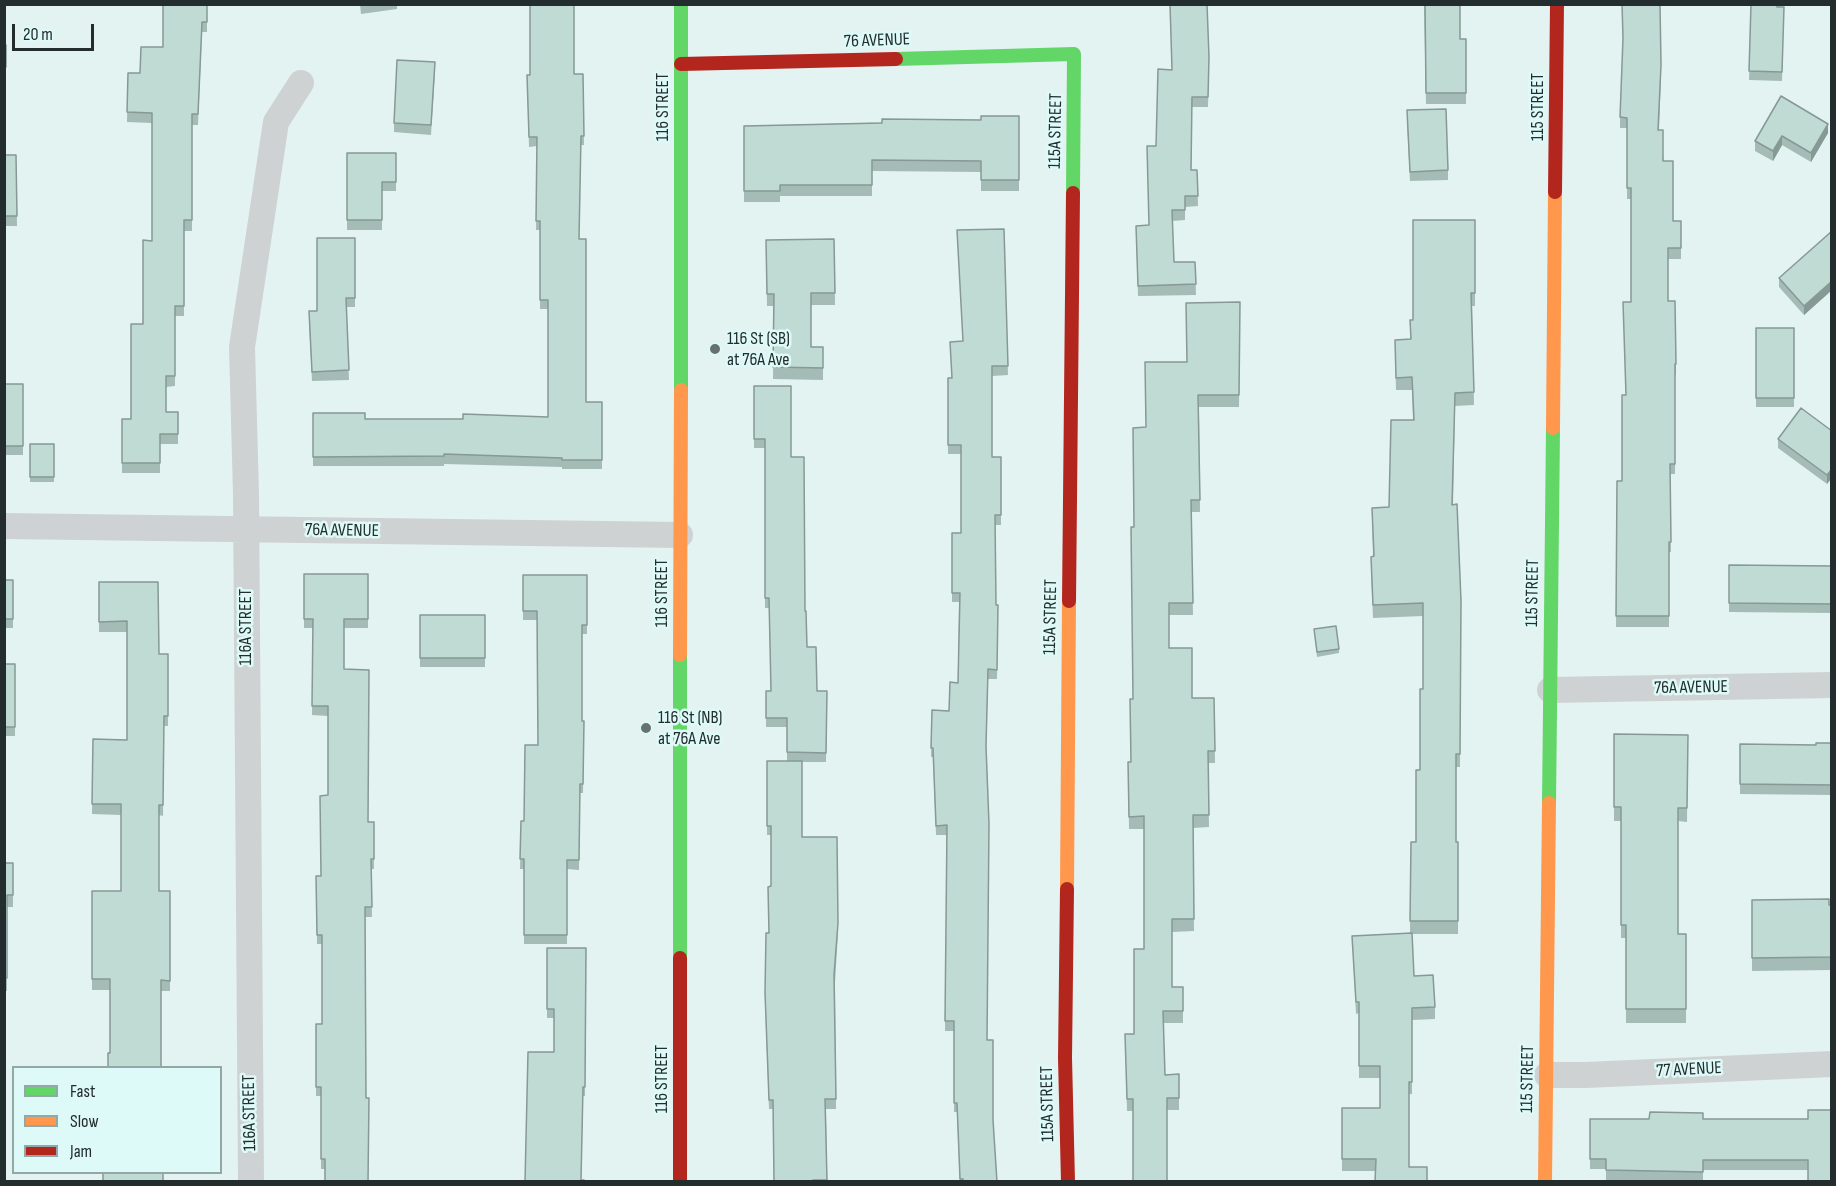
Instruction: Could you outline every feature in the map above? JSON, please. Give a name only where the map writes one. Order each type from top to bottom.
[{"type":"street","name":"116 STREET","points":[[680,1182],[681,4]]},
{"type":"street","name":"115 STREET","points":[[1545,1182],[1557,4]]},
{"type":"street","name":"76 AVENUE","points":[[681,64],[1074,54]]},
{"type":"street","name":"115A STREET","points":[[1068,1182],[1065,1058],[1074,54]]},
{"type":"street","name":"116A STREET","points":[[251,1182],[246,529],[242,347],[276,122],[301,83]]},
{"type":"street","name":"76A AVENUE","points":[[4,526],[680,535]]},
{"type":"street","name":"76A AVENUE","points":[[1550,690],[1832,685]]},
{"type":"street","name":"77 AVENUE","points":[[1546,1076],[1832,1064]]},
{"type":"building","points":[[163,4],[207,4],[207,22],[202,22],[198,114],[192,114],[192,220],[184,220],[184,306],[175,306],[175,376],[166,376],[166,412],[178,412],[178,434],[160,434],[160,463],[122,463],[122,419],[131,419],[131,324],[143,324],[143,240],[152,241],[152,113],[127,112],[128,73],[140,73],[141,47],[163,47]]},
{"type":"building","points":[[530,4],[574,4],[574,74],[583,74],[584,136],[581,136],[579,239],[586,239],[586,402],[602,402],[602,460],[444,454],[444,456],[313,457],[313,413],[365,413],[365,419],[463,419],[463,414],[548,417],[548,300],[540,300],[540,221],[536,221],[537,137],[529,137],[527,75],[530,75]]},
{"type":"building","points":[[1170,4],[1207,4],[1208,97],[1192,97],[1191,170],[1197,170],[1198,196],[1185,196],[1185,210],[1172,210],[1174,262],[1195,262],[1196,284],[1138,286],[1136,226],[1149,225],[1147,146],[1156,146],[1158,69],[1172,70]]},
{"type":"building","points":[[1425,4],[1460,4],[1460,39],[1466,39],[1466,93],[1426,93]]},
{"type":"building","points":[[1622,4],[1660,4],[1661,65],[1658,130],[1663,130],[1663,161],[1673,161],[1673,221],[1681,221],[1681,248],[1668,248],[1668,301],[1675,301],[1676,364],[1675,464],[1670,464],[1669,616],[1616,616],[1617,481],[1622,481],[1622,395],[1626,395],[1623,302],[1631,302],[1631,188],[1627,188],[1627,118],[1620,117]]},
{"type":"building","points":[[1751,4],[1777,4],[1777,7],[1784,7],[1782,72],[1749,71]]},
{"type":"building","points":[[4,45],[6,45],[6,67],[4,67]]},
{"type":"building","points":[[397,60],[435,62],[431,125],[394,123]]},
{"type":"building","points":[[1781,96],[1828,124],[1811,153],[1782,136],[1773,151],[1755,141]]},
{"type":"building","points":[[1446,109],[1448,170],[1410,172],[1407,110]]},
{"type":"building","points":[[981,116],[1019,116],[1019,180],[981,180],[981,161],[872,160],[872,185],[780,185],[780,191],[744,191],[744,126],[882,123],[882,119],[981,120]]},
{"type":"building","points":[[347,153],[396,153],[396,182],[382,182],[382,220],[347,220]]},
{"type":"building","points":[[4,155],[16,155],[17,216],[4,216]]},
{"type":"building","points":[[1413,220],[1475,220],[1475,293],[1471,293],[1474,392],[1455,393],[1452,505],[1457,504],[1461,601],[1460,754],[1456,754],[1458,921],[1410,921],[1411,842],[1416,842],[1416,770],[1420,770],[1423,603],[1373,605],[1372,508],[1389,507],[1391,420],[1414,420],[1412,377],[1396,378],[1395,340],[1411,339]]},
{"type":"building","points":[[1004,229],[1008,366],[992,366],[992,457],[1001,457],[1001,515],[995,515],[996,605],[998,605],[997,670],[988,669],[986,746],[989,824],[987,1040],[993,1040],[993,1120],[997,1182],[963,1182],[963,1179],[960,1179],[957,1103],[954,1103],[954,1021],[945,1021],[947,825],[936,826],[933,748],[931,748],[932,710],[949,711],[950,682],[958,683],[960,593],[952,593],[952,533],[961,533],[961,445],[948,445],[948,378],[952,378],[950,342],[963,341],[957,230]]},
{"type":"building","points":[[1832,231],[1832,281],[1804,306],[1779,278]]},
{"type":"building","points":[[317,238],[355,238],[355,298],[346,298],[349,370],[312,372],[309,311],[317,311]]},
{"type":"building","points":[[834,239],[835,293],[811,293],[811,347],[823,347],[823,368],[773,367],[774,294],[767,294],[766,240]]},
{"type":"building","points":[[1240,302],[1239,395],[1198,395],[1200,500],[1191,500],[1193,603],[1169,603],[1169,648],[1192,648],[1192,698],[1214,698],[1215,751],[1208,751],[1209,815],[1193,815],[1194,919],[1172,919],[1172,987],[1183,987],[1183,1011],[1163,1011],[1165,1075],[1179,1074],[1179,1098],[1167,1098],[1167,1182],[1133,1181],[1133,1099],[1127,1099],[1125,1034],[1134,1034],[1134,949],[1144,949],[1144,816],[1129,817],[1130,699],[1133,699],[1131,527],[1134,527],[1133,428],[1146,427],[1145,362],[1187,362],[1186,303]]},
{"type":"building","points":[[1756,328],[1794,328],[1794,398],[1756,398]]},
{"type":"building","points":[[4,384],[23,384],[23,446],[4,446]]},
{"type":"building","points":[[754,386],[791,386],[791,457],[804,457],[807,647],[816,647],[817,691],[827,691],[826,753],[787,752],[787,718],[766,718],[766,691],[771,691],[769,598],[765,598],[765,439],[754,439]]},
{"type":"building","points":[[1801,408],[1832,431],[1832,469],[1827,475],[1778,439]]},
{"type":"building","points":[[30,444],[54,444],[54,477],[30,477]]},
{"type":"building","points":[[1729,565],[1832,566],[1832,604],[1729,603]]},
{"type":"building","points":[[304,574],[368,574],[368,619],[344,619],[344,669],[369,670],[368,822],[374,822],[374,859],[371,859],[372,907],[365,907],[366,1098],[369,1098],[368,1182],[325,1182],[325,1159],[321,1159],[321,1087],[316,1087],[316,1024],[322,1024],[322,935],[317,935],[316,876],[321,876],[320,796],[328,795],[328,706],[312,706],[313,619],[304,619]]},
{"type":"building","points":[[523,575],[587,575],[587,625],[582,625],[582,721],[584,721],[579,860],[567,860],[567,935],[524,935],[524,859],[520,859],[521,821],[524,821],[525,745],[538,745],[537,611],[523,611]]},
{"type":"building","points":[[4,580],[13,580],[13,619],[4,619]]},
{"type":"building","points":[[99,582],[158,582],[159,654],[168,654],[168,716],[164,716],[163,805],[159,805],[159,891],[170,891],[170,981],[161,980],[161,1066],[108,1066],[110,979],[92,979],[92,891],[121,891],[121,804],[92,804],[93,739],[127,740],[127,621],[99,622]]},
{"type":"building","points":[[420,615],[485,615],[485,658],[420,658]]},
{"type":"building","points":[[1336,626],[1339,649],[1317,652],[1314,629]]},
{"type":"building","points":[[4,664],[15,664],[15,727],[4,727]]},
{"type":"building","points":[[1614,734],[1688,735],[1687,808],[1678,808],[1678,934],[1686,934],[1686,1009],[1626,1009],[1626,925],[1621,925],[1621,807],[1614,807]]},
{"type":"building","points":[[1816,743],[1832,743],[1832,785],[1740,784],[1740,744],[1816,745]]},
{"type":"building","points":[[767,761],[802,761],[802,837],[837,837],[838,923],[834,975],[836,1099],[825,1099],[827,1180],[813,1180],[813,1182],[774,1182],[773,1100],[769,1100],[765,992],[766,933],[769,933],[768,887],[771,886],[771,826],[767,826]]},
{"type":"building","points":[[4,863],[13,863],[13,895],[7,895],[7,978],[4,978]]},
{"type":"building","points":[[1829,899],[1829,905],[1832,905],[1832,957],[1752,958],[1752,900]]},
{"type":"building","points":[[1412,933],[1414,976],[1433,975],[1435,1007],[1412,1008],[1409,1167],[1427,1167],[1427,1182],[1375,1182],[1376,1159],[1342,1159],[1342,1108],[1380,1108],[1380,1066],[1359,1066],[1359,1002],[1356,1002],[1352,936]]},
{"type":"building","points":[[547,948],[586,948],[585,1087],[583,1087],[581,1180],[584,1182],[525,1182],[528,1052],[554,1052],[554,1009],[547,1009]]},
{"type":"building","points":[[1808,1110],[1832,1110],[1832,1182],[1808,1182],[1808,1160],[1703,1160],[1703,1172],[1606,1170],[1606,1159],[1590,1159],[1590,1119],[1649,1119],[1650,1112],[1703,1113],[1703,1119],[1808,1119]]},
{"type":"building","points":[[103,1174],[163,1174],[163,1182],[103,1182]]},
{"type":"traffic: fast","points":[[681,4],[681,390]]},
{"type":"traffic: fast","points":[[896,59],[1074,54],[1073,193]]},
{"type":"traffic: fast","points":[[1549,803],[1553,428]]},
{"type":"traffic: fast","points":[[680,655],[680,958]]},
{"type":"traffic: slow","points":[[1553,428],[1555,192]]},
{"type":"traffic: slow","points":[[680,655],[681,390]]},
{"type":"traffic: slow","points":[[1067,889],[1069,601]]},
{"type":"traffic: slow","points":[[1545,1182],[1549,803]]},
{"type":"traffic: jam","points":[[1555,192],[1557,4]]},
{"type":"traffic: jam","points":[[681,64],[896,59]]},
{"type":"traffic: jam","points":[[1069,601],[1073,193]]},
{"type":"traffic: jam","points":[[1067,889],[1065,1058],[1068,1182]]},
{"type":"traffic: jam","points":[[680,958],[680,1182]]},
{"type":"place","name":"116 St (SB) at 76A Ave","points":[[715,349]]},
{"type":"place","name":"116 St (NB) at 76A Ave","points":[[646,728]]}]
